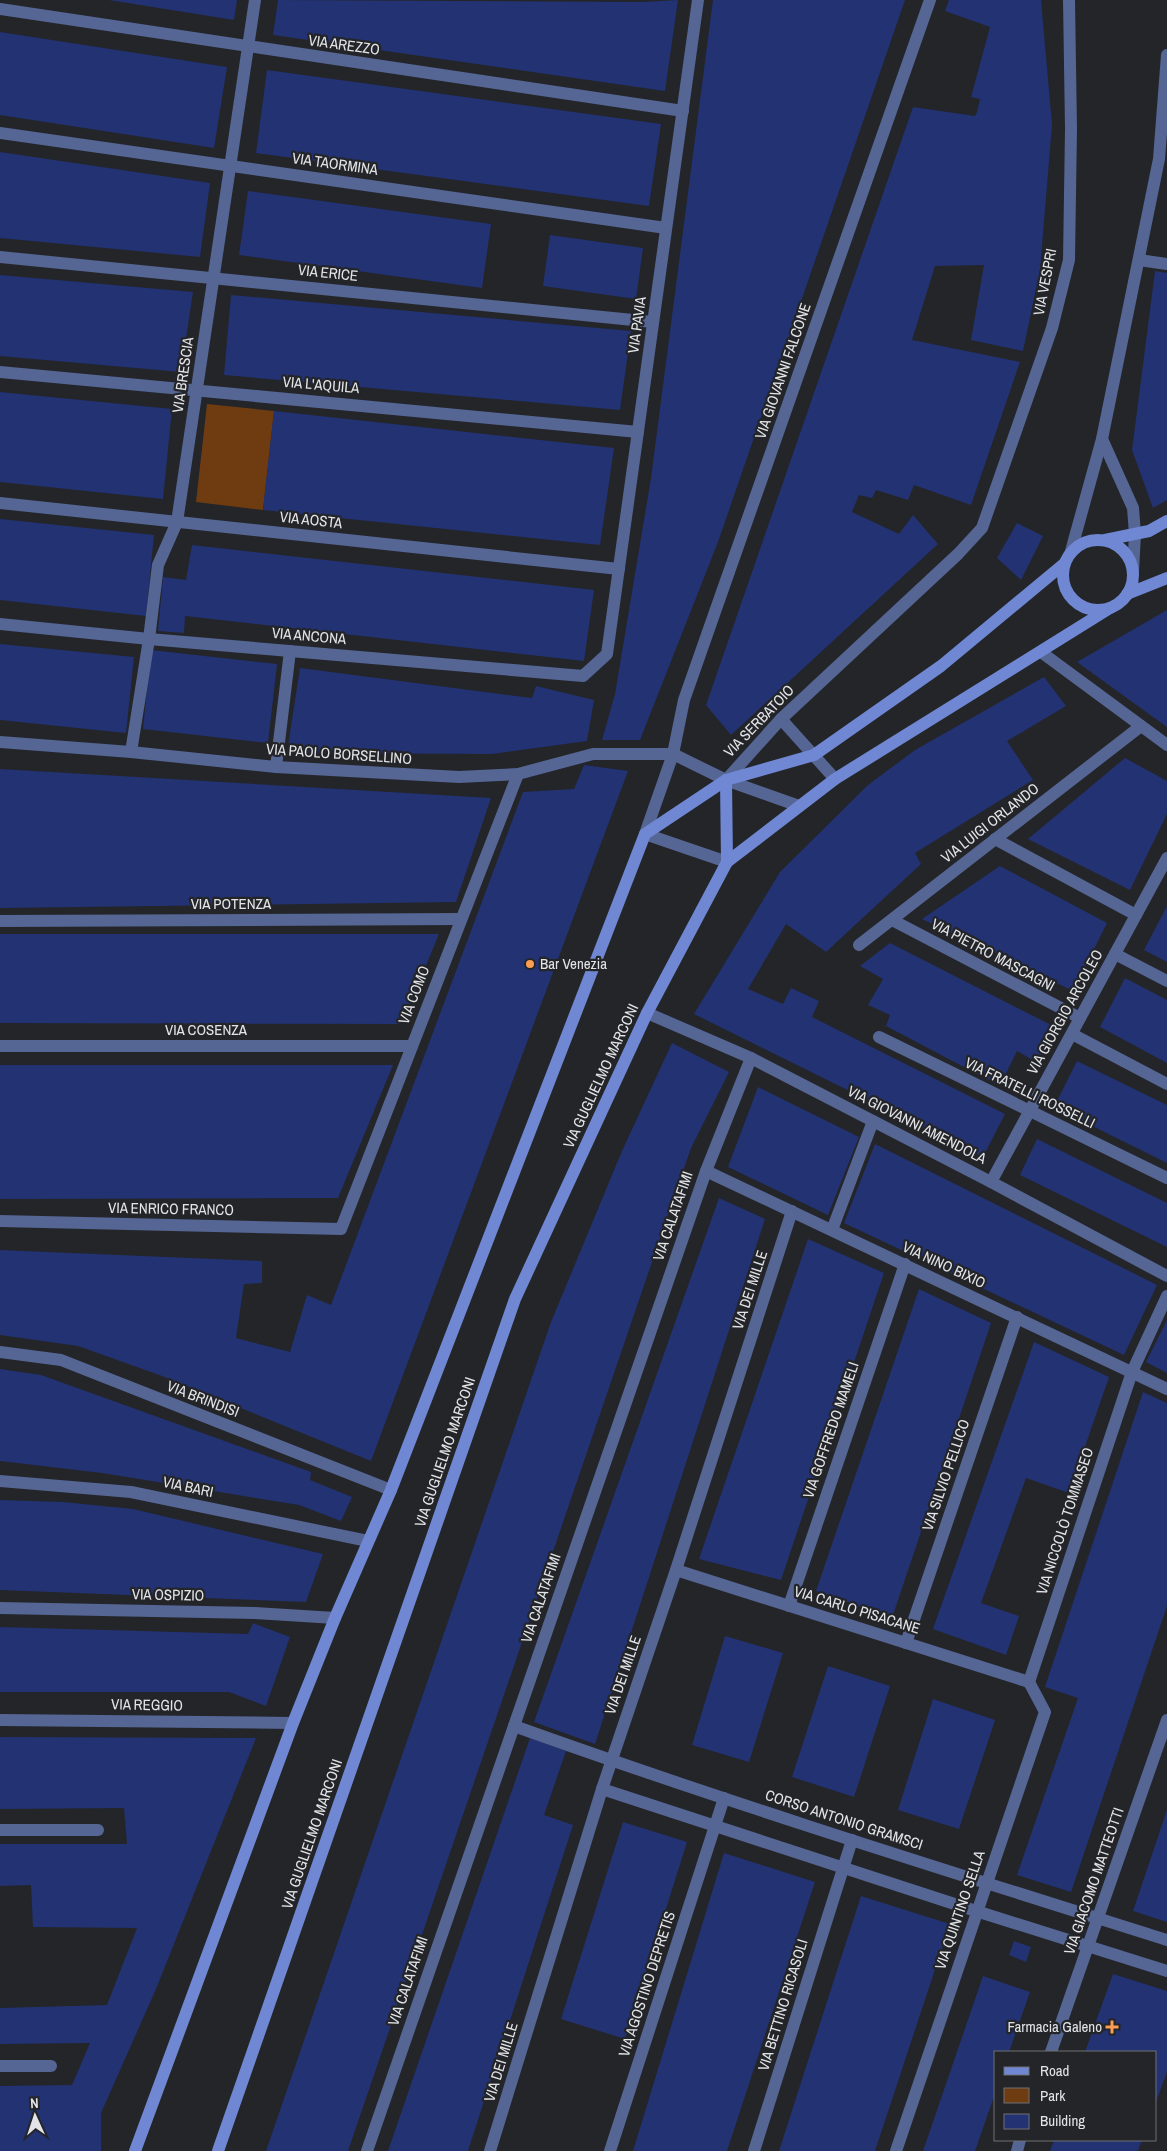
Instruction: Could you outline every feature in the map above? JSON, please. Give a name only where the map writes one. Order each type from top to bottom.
[{"type":"street","name":"VIA BRESCIA","points":[[131,752],[149,639],[158,565],[177,522],[255,0]]},
{"type":"street","name":"VIA PAVIA","points":[[607,654],[698,0]]},
{"type":"street","name":"VIA GIOVANNI FALCONE","points":[[645,834],[674,754],[684,700],[930,0]]},
{"type":"street","name":"VIA VESPRI","points":[[982,528],[1052,328],[1069,260],[1071,130],[1069,0]]},
{"type":"street","name":"VIA AREZZO","points":[[0,9],[682,111]]},
{"type":"street","points":[[1110,608],[1099,610],[1088,608],[1075,602],[1066,590],[1062,577],[1064,563],[1071,551],[1102,439],[1139,260],[1163,157],[1167,55]]},
{"type":"street","name":"VIA TAORMINA","points":[[0,132],[666,228]]},
{"type":"street","name":"VIA ERICE","points":[[0,257],[653,322]]},
{"type":"street","points":[[1139,260],[1167,264]]},
{"type":"street","name":"VIA L'AQUILA","points":[[0,372],[638,432]]},
{"type":"street","points":[[645,834],[727,862],[835,779],[1120,602],[1127,594],[1132,583],[1135,534],[1133,508],[1102,439]]},
{"type":"street","name":"VIA AOSTA","points":[[0,503],[619,570]]},
{"type":"street","points":[[1071,551],[1087,542],[1149,531],[1167,521]]},
{"type":"street","name":"VIA SERBATOIO","points":[[726,780],[781,719],[958,554],[982,528]]},
{"type":"street","points":[[1105,540],[1115,544],[1124,552],[1130,561],[1133,572]]},
{"type":"street","name":"VIA SERBATOIO","points":[[726,780],[814,754],[941,666],[1064,563]]},
{"type":"street","points":[[1127,594],[1167,578]]},
{"type":"street","name":"VIA ANCONA","points":[[0,624],[149,639],[583,676],[607,654]]},
{"type":"street","points":[[276,767],[290,650]]},
{"type":"street","points":[[1041,652],[1167,745]]},
{"type":"street","points":[[781,719],[835,779]]},
{"type":"street","name":"VIA LUIGI ORLANDO","points":[[859,945],[1141,726]]},
{"type":"street","name":"VIA PAOLO BORSELLINO","points":[[0,742],[131,752],[276,767],[459,777],[518,774],[593,754],[674,754]]},
{"type":"street","points":[[674,754],[726,780],[799,806]]},
{"type":"street","name":"VIA COMO","points":[[340,1229],[518,774]]},
{"type":"street","points":[[135,2151],[293,1723],[335,1618],[391,1490],[645,834],[726,780]]},
{"type":"street","name":"VIA GUGLIELMO MARCONI","points":[[218,2151],[515,1300],[647,1013],[727,862],[726,780]]},
{"type":"street","points":[[996,839],[1136,915]]},
{"type":"street","name":"VIA GIORGIO ARCOLEO","points":[[991,1182],[1167,858]]},
{"type":"street","name":"VIA POTENZA","points":[[0,921],[461,918]]},
{"type":"street","name":"VIA PIETRO MASCAGNI","points":[[892,920],[1080,1018]]},
{"type":"street","points":[[1115,954],[1167,981]]},
{"type":"street","name":"VIA GIOVANNI AMENDOLA","points":[[647,1013],[751,1058],[991,1182],[1167,1276]]},
{"type":"street","points":[[1072,1034],[1167,1084]]},
{"type":"street","name":"VIA FRATELLI ROSSELLI","points":[[880,1037],[1029,1112],[1167,1178]]},
{"type":"street","name":"VIA COSENZA","points":[[0,1046],[412,1046]]},
{"type":"street","name":"VIA CALATAFIMI","points":[[367,2151],[706,1171],[751,1058]]},
{"type":"street","points":[[832,1230],[873,1121]]},
{"type":"street","name":"VIA NINO BIXIO","points":[[706,1171],[1167,1389]]},
{"type":"street","name":"VIA DEI MILLE","points":[[490,2151],[602,1789],[676,1570],[792,1211]]},
{"type":"street","name":"VIA ENRICO FRANCO","points":[[0,1221],[340,1229]]},
{"type":"street","name":"VIA GOFFREDO MAMELI","points":[[789,1606],[905,1264]]},
{"type":"street","name":"VIA NICCOLÒ TOMMASEO","points":[[1029,1682],[1132,1372],[1167,1296]]},
{"type":"street","name":"VIA SILVIO PELLICO","points":[[906,1642],[1017,1317]]},
{"type":"street","name":"VIA BRINDISI","points":[[0,1352],[61,1360],[391,1490]]},
{"type":"street","name":"VIA BARI","points":[[0,1481],[131,1492],[368,1541]]},
{"type":"street","name":"VIA CARLO PISACANE","points":[[676,1570],[1029,1682]]},
{"type":"street","name":"VIA OSPIZIO","points":[[0,1608],[256,1613],[335,1618]]},
{"type":"street","name":"VIA QUINTINO SELLA","points":[[896,2151],[1045,1712],[1029,1682]]},
{"type":"street","name":"VIA REGGIO","points":[[0,1720],[293,1723]]},
{"type":"street","name":"VIA GIACOMO MATTEOTTI","points":[[1051,2051],[1167,1720]]},
{"type":"street","name":"CORSO ANTONIO GRAMSCI","points":[[514,1726],[612,1761],[852,1840],[1167,1940]]},
{"type":"street","points":[[602,1789],[976,1912],[1167,1971]]},
{"type":"street","name":"VIA AGOSTINO DEPRETIS","points":[[610,2151],[724,1798]]},
{"type":"street","points":[[0,1830],[98,1830]]},
{"type":"street","name":"VIA BETTINO RICASOLI","points":[[754,2151],[852,1840]]},
{"type":"street","points":[[0,2066],[51,2066]]},
{"type":"green space","points":[[207,404],[274,411],[263,510],[196,502]]},
{"type":"building","points":[[109,0],[237,0],[234,20]]},
{"type":"building","points":[[278,0],[641,2],[678,0],[665,91],[273,35]]},
{"type":"building","points":[[713,0],[905,0],[718,542],[640,740],[602,740],[615,694],[651,478]]},
{"type":"building","points":[[949,0],[1041,0],[1052,125],[1040,270],[1023,351],[971,340],[984,265],[935,266],[912,340],[1020,362],[971,505],[914,485],[908,500],[876,490],[872,498],[859,495],[852,512],[899,534],[913,515],[938,544],[731,735],[706,705],[913,107],[975,116],[977,112],[980,99],[971,97],[990,27],[945,11]]},
{"type":"building","points":[[0,32],[227,67],[214,148],[0,115]]},
{"type":"building","points":[[267,70],[661,124],[649,206],[256,153]]},
{"type":"building","points":[[0,152],[210,183],[200,257],[0,238]]},
{"type":"building","points":[[248,191],[491,224],[482,288],[239,255]]},
{"type":"building","points":[[550,235],[643,248],[636,299],[543,286]]},
{"type":"building","points":[[1155,271],[1167,273],[1167,500],[1153,508],[1132,450]]},
{"type":"building","points":[[0,275],[193,292],[181,372],[0,356]]},
{"type":"building","points":[[231,295],[631,331],[620,410],[224,375]]},
{"type":"building","points":[[0,392],[172,409],[163,499],[0,482]]},
{"type":"building","points":[[274,411],[614,448],[600,545],[263,510]]},
{"type":"building","points":[[0,519],[154,535],[146,616],[0,600]]},
{"type":"building","points":[[1017,523],[1043,536],[1021,580],[997,558]]},
{"type":"building","points":[[192,545],[594,590],[584,661],[185,616],[184,633],[158,631],[163,577],[186,580]]},
{"type":"building","points":[[1167,610],[1167,727],[1077,662]]},
{"type":"building","points":[[0,644],[134,657],[126,733],[0,720]]},
{"type":"building","points":[[151,650],[277,664],[268,743],[143,729]]},
{"type":"building","points":[[300,668],[532,698],[536,686],[594,700],[587,741],[492,754],[287,753]]},
{"type":"building","points":[[1044,677],[1066,706],[1007,741],[1033,780],[915,853],[921,864],[826,952],[786,924],[748,989],[783,1004],[791,988],[819,1001],[812,1017],[1005,1114],[983,1157],[694,1014],[780,872],[868,785],[915,750]]},
{"type":"building","points":[[1125,758],[1167,781],[1167,814],[1130,890],[1028,839]]},
{"type":"building","points":[[584,765],[628,771],[371,1461],[162,1376],[78,1346],[0,1335],[0,1250],[262,1261],[262,1283],[244,1284],[236,1338],[290,1352],[307,1295],[331,1305],[523,792],[574,789]]},
{"type":"building","points":[[0,769],[491,798],[456,902],[0,908]]},
{"type":"building","points":[[1000,866],[1107,923],[1073,991],[922,919]]},
{"type":"building","points":[[1167,906],[1167,962],[1144,950]]},
{"type":"building","points":[[0,934],[439,934],[402,1024],[0,1023]]},
{"type":"building","points":[[890,943],[1055,1027],[1038,1063],[1017,1051],[1000,1086],[886,1026],[890,1015],[868,1005],[883,979],[860,966]]},
{"type":"building","points":[[1125,978],[1167,1000],[1167,1063],[1100,1027]]},
{"type":"building","points":[[672,1043],[729,1072],[691,1148],[348,2151],[266,2151],[551,1322],[622,1151]]},
{"type":"building","points":[[1077,1061],[1167,1105],[1167,1163],[1054,1107]]},
{"type":"building","points":[[0,1065],[393,1065],[338,1198],[0,1199]]},
{"type":"building","points":[[758,1087],[859,1137],[828,1215],[728,1167]]},
{"type":"building","points":[[1037,1139],[1167,1203],[1167,1247],[1020,1175]]},
{"type":"building","points":[[875,1144],[1157,1285],[1124,1355],[844,1223]]},
{"type":"building","points":[[719,1198],[765,1219],[595,1744],[534,1722]]},
{"type":"building","points":[[808,1239],[884,1273],[781,1580],[699,1559]]},
{"type":"building","points":[[919,1289],[991,1323],[892,1618],[816,1591]]},
{"type":"building","points":[[1167,1320],[1167,1373],[1146,1362]]},
{"type":"building","points":[[1034,1342],[1109,1377],[1069,1493],[1026,1478],[981,1603],[1019,1616],[1006,1655],[933,1629]]},
{"type":"building","points":[[0,1369],[41,1375],[311,1472],[310,1480],[352,1497],[341,1521],[299,1505],[102,1473],[0,1461]]},
{"type":"building","points":[[1143,1392],[1167,1403],[1167,1606],[1071,1892],[1017,1875],[1078,1698],[1045,1687]]},
{"type":"building","points":[[0,1500],[63,1502],[133,1509],[323,1554],[306,1602],[0,1590]]},
{"type":"building","points":[[253,1623],[290,1637],[266,1706],[229,1692],[0,1692],[0,1627],[248,1634]]},
{"type":"building","points":[[725,1636],[783,1653],[749,1762],[692,1745]]},
{"type":"building","points":[[828,1666],[890,1686],[854,1797],[792,1777]]},
{"type":"building","points":[[933,1699],[995,1720],[959,1829],[898,1810]]},
{"type":"building","points":[[0,1737],[256,1738],[156,1989],[101,2113],[101,2151],[0,2151],[0,2086],[72,2085],[90,2043],[0,2044],[0,2008],[107,2005],[137,1928],[33,1927],[31,1885],[0,1886],[0,1844],[127,1844],[124,1808],[0,1809]]},
{"type":"building","points":[[530,1738],[566,1751],[544,1815],[573,1825],[468,2151],[388,2151]]},
{"type":"building","points":[[1167,1810],[1167,1922],[1133,1911]]},
{"type":"building","points":[[623,1822],[687,1842],[625,2039],[561,2019]]},
{"type":"building","points":[[724,1853],[815,1882],[727,2151],[633,2151]]},
{"type":"building","points":[[861,1896],[950,1924],[875,2151],[779,2151]]},
{"type":"building","points":[[1014,1941],[1031,1947],[1026,1962],[1009,1955]]},
{"type":"building","points":[[1113,1974],[1167,1991],[1167,2072],[1157,2099],[1157,2051],[1085,2051]]},
{"type":"building","points":[[983,1976],[1030,1992],[1009,2051],[994,2051],[994,2097],[975,2151],[923,2151]]},
{"type":"building","points":[[1054,2141],[1142,2141],[1138,2151],[1050,2151]]},
{"type":"place","name":"Bar Venezia","points":[[530,964]]},
{"type":"place","name":"Farmacia Galeno","points":[[1112,2027]]}]
